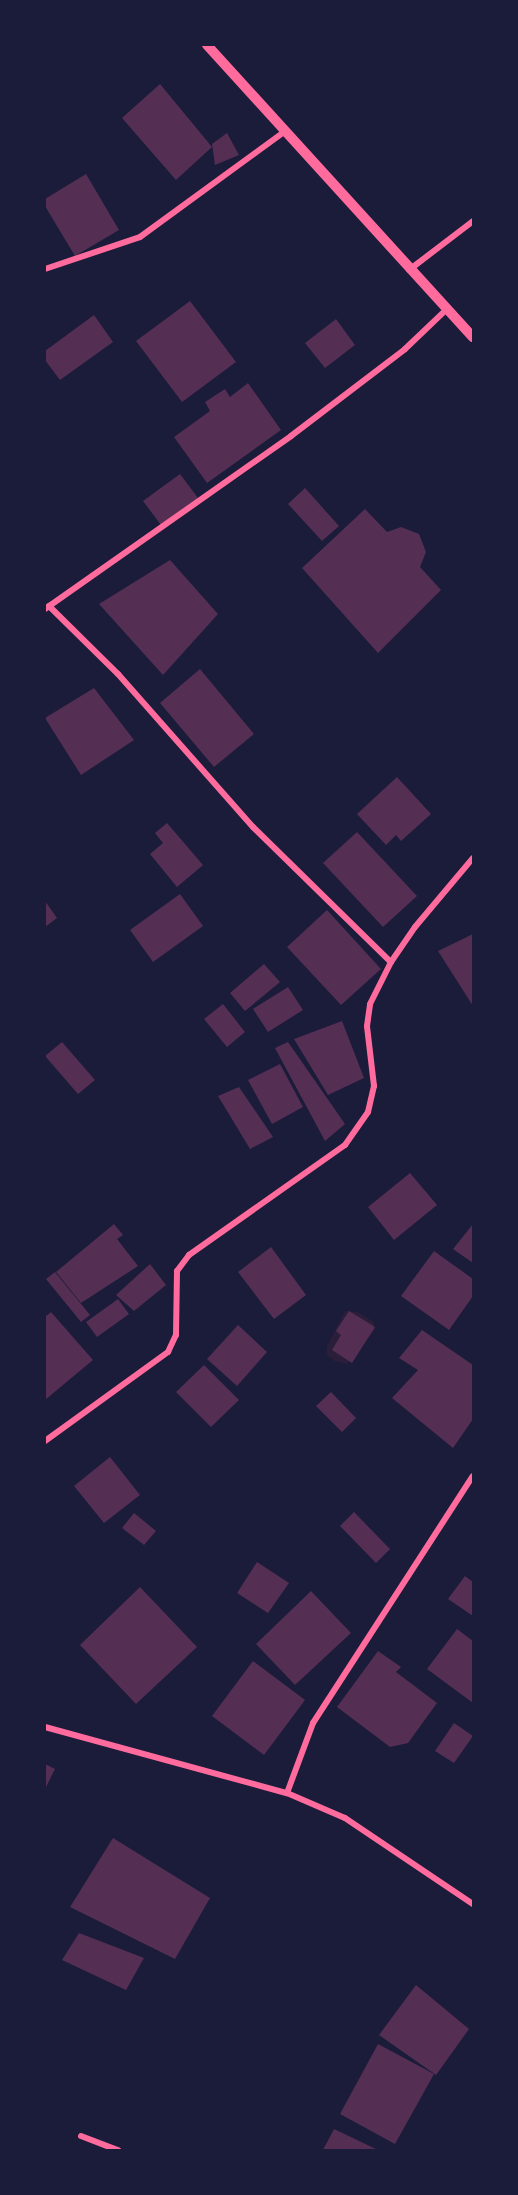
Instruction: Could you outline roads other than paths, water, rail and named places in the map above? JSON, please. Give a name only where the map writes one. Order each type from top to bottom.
[{"type":"street","points":[[207,45],[409,270],[473,337]]},
{"type":"street","points":[[45,269],[140,237],[284,132]]},
{"type":"street","points":[[409,270],[473,221]]},
{"type":"street","points":[[391,962],[253,827],[118,674],[47,607],[291,436],[405,349],[446,310]]},
{"type":"street","points":[[45,1441],[168,1352],[176,1335],[177,1271],[189,1255],[345,1145],[362,1120],[374,1086],[367,1026],[370,1004],[391,962],[473,858]]},
{"type":"street","points":[[287,1793],[313,1723],[473,1476]]},
{"type":"street","points":[[45,1726],[287,1793],[345,1818],[473,1905]]},
{"type":"street","points":[[81,2136],[118,2150]]}]
